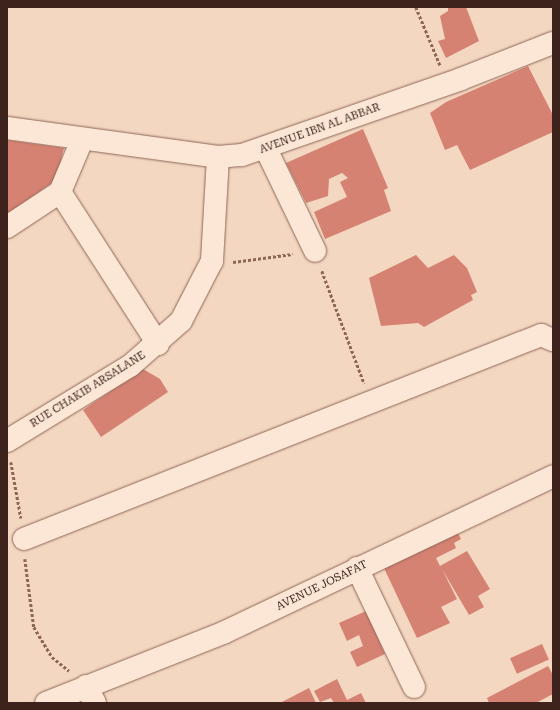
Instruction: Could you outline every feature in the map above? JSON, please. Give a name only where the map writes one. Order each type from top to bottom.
[{"type":"street","name":"AVENUE IBN AL ABBAR","points":[[7,128],[82,140],[218,157],[266,149],[447,84],[553,43]]},
{"type":"street","points":[[7,227],[60,192],[82,140]]},
{"type":"street","points":[[266,149],[314,251]]},
{"type":"street","name":"RUE CHAKIB ARSALANE","points":[[7,441],[130,366],[158,344],[192,304],[214,256],[218,157]]},
{"type":"street","points":[[60,192],[158,344]]},
{"type":"street","points":[[24,539],[372,404],[541,335],[553,340]]},
{"type":"street","name":"AVENUE JOSAFAT","points":[[46,703],[91,694],[553,476]]},
{"type":"street","points":[[358,568],[414,687]]},
{"type":"path","points":[[416,7],[447,84]]},
{"type":"path","points":[[214,256],[227,263],[314,251],[372,404]]},
{"type":"path","points":[[7,441],[24,539],[34,627],[52,657],[91,694]]},
{"type":"building","points":[[448,7],[466,7],[479,41],[446,58],[438,41],[445,39],[440,16],[448,11]]},
{"type":"building","points":[[528,66],[553,115],[553,132],[470,170],[457,145],[445,150],[430,113],[446,102]]},
{"type":"building","points":[[363,129],[388,188],[384,190],[391,211],[325,239],[314,212],[347,197],[340,182],[348,178],[342,173],[329,179],[328,196],[306,203],[286,163]]},
{"type":"building","points":[[7,140],[64,148],[56,180],[7,214]]},
{"type":"building","points":[[416,255],[428,268],[454,255],[467,268],[477,292],[471,295],[473,300],[424,327],[418,323],[381,326],[369,278]]},
{"type":"building","points":[[143,369],[160,379],[168,392],[101,437],[83,410]]},
{"type":"building","points":[[457,531],[461,539],[454,543],[456,548],[436,558],[440,566],[467,551],[490,589],[478,596],[484,607],[469,615],[442,569],[457,599],[441,607],[450,623],[417,638],[383,566]]},
{"type":"building","points":[[366,611],[385,654],[357,667],[350,652],[363,646],[359,635],[347,641],[339,623]]},
{"type":"building","points":[[542,644],[549,660],[517,674],[510,658]]},
{"type":"building","points":[[548,666],[553,675],[553,694],[536,703],[489,703],[487,698]]},
{"type":"building","points":[[337,679],[347,700],[361,693],[366,703],[334,703],[331,698],[320,702],[314,691]]},
{"type":"building","points":[[309,688],[316,703],[280,703]]}]
